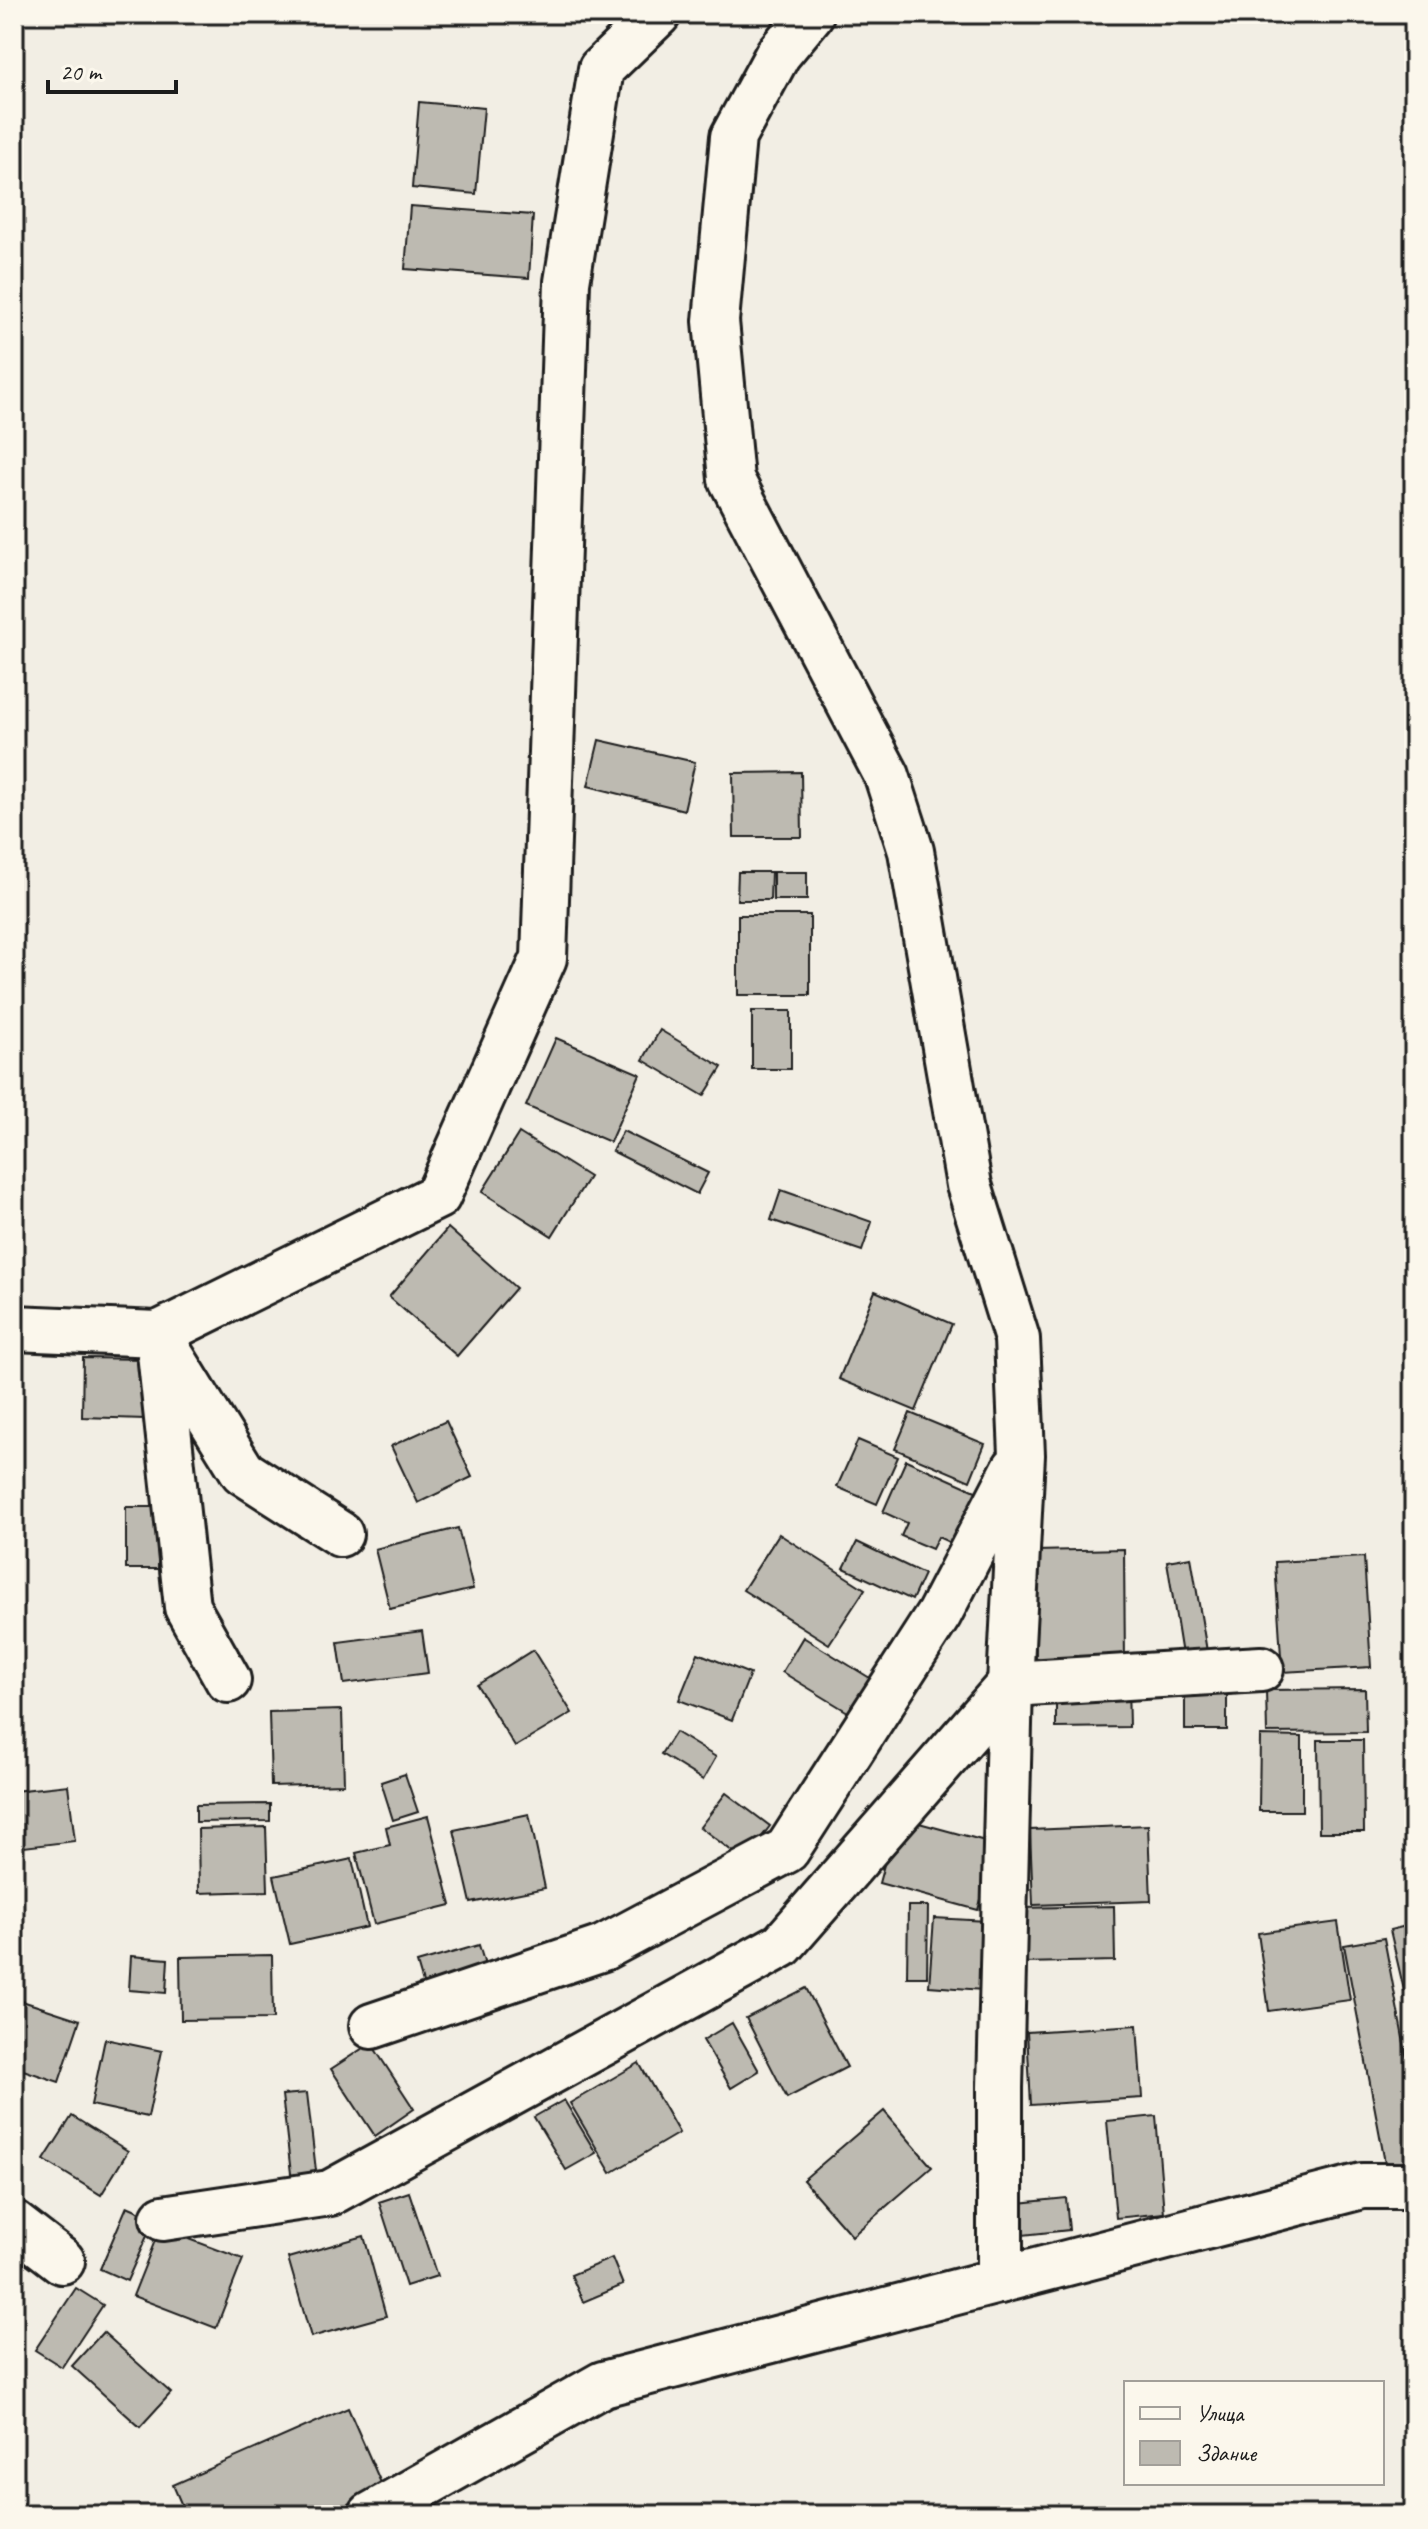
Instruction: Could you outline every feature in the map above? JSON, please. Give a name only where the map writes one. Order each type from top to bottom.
[{"type":"street","points":[[14,1328],[158,1334],[438,1196],[544,958],[567,282],[601,69],[658,14]]},
{"type":"street","points":[[811,14],[778,54],[733,137],[716,321],[731,479],[887,776],[911,851],[969,1185],[1017,1339],[1022,1455],[1010,1684],[1000,2088],[1000,2281]]},
{"type":"street","points":[[158,1334],[243,1472],[340,1534]]},
{"type":"street","points":[[158,1334],[187,1607],[228,1680]]},
{"type":"street","points":[[372,2026],[603,1948],[787,1850],[939,1614],[1022,1455]]},
{"type":"street","points":[[163,2218],[330,2193],[782,1945],[1010,1684],[1261,1669]]},
{"type":"street","points":[[371,2515],[603,2384],[1362,2186],[1414,2186]]},
{"type":"street","points":[[14,2224],[62,2261]]},
{"type":"building","points":[[419,102],[484,108],[476,194],[412,188]]},
{"type":"building","points":[[410,206],[533,215],[529,278],[405,269]]},
{"type":"building","points":[[599,740],[695,762],[684,810],[588,786]]},
{"type":"building","points":[[801,772],[802,837],[734,837],[733,773]]},
{"type":"building","points":[[738,872],[771,872],[770,900],[737,900]]},
{"type":"building","points":[[773,872],[807,872],[807,900],[773,900]]},
{"type":"building","points":[[738,915],[810,915],[810,995],[738,995]]},
{"type":"building","points":[[752,1011],[791,1011],[791,1069],[752,1069]]},
{"type":"building","points":[[660,1030],[722,1067],[704,1096],[643,1060]]},
{"type":"building","points":[[556,1038],[640,1074],[610,1142],[526,1106]]},
{"type":"building","points":[[623,1131],[708,1173],[697,1194],[612,1151]]},
{"type":"building","points":[[519,1133],[589,1177],[552,1236],[482,1192]]},
{"type":"building","points":[[781,1190],[872,1222],[862,1251],[771,1220]]},
{"type":"building","points":[[448,1228],[516,1288],[457,1356],[389,1297]]},
{"type":"building","points":[[875,1291],[952,1324],[916,1411],[839,1379]]},
{"type":"building","points":[[83,1358],[146,1359],[145,1419],[82,1417]]},
{"type":"building","points":[[910,1413],[985,1444],[970,1481],[895,1449]]},
{"type":"building","points":[[446,1421],[472,1477],[418,1503],[391,1446]]},
{"type":"building","points":[[858,1440],[898,1457],[877,1504],[837,1487]]},
{"type":"building","points":[[906,1460],[978,1492],[955,1545],[938,1537],[932,1549],[901,1536],[907,1523],[883,1512]]},
{"type":"building","points":[[126,1507],[158,1507],[158,1569],[126,1569]]},
{"type":"building","points":[[458,1528],[473,1589],[390,1609],[375,1549]]},
{"type":"building","points":[[779,1534],[865,1589],[829,1644],[743,1590]]},
{"type":"building","points":[[857,1542],[924,1574],[912,1600],[844,1568]]},
{"type":"building","points":[[1124,1549],[1125,1665],[1036,1666],[1035,1551]]},
{"type":"building","points":[[1191,1557],[1208,1657],[1183,1661],[1167,1561]]},
{"type":"building","points":[[1364,1557],[1371,1667],[1282,1672],[1275,1562]]},
{"type":"building","points":[[422,1631],[428,1673],[344,1684],[338,1642]]},
{"type":"building","points":[[803,1637],[883,1686],[861,1720],[782,1672]]},
{"type":"building","points":[[533,1650],[572,1713],[515,1747],[477,1685]]},
{"type":"building","points":[[698,1653],[750,1674],[732,1720],[679,1700]]},
{"type":"building","points":[[1128,1683],[1129,1727],[1056,1728],[1056,1685]]},
{"type":"building","points":[[1185,1689],[1227,1689],[1227,1730],[1185,1730]]},
{"type":"building","points":[[1365,1689],[1366,1732],[1267,1733],[1266,1690]]},
{"type":"building","points":[[342,1710],[344,1784],[271,1786],[269,1712]]},
{"type":"building","points":[[675,1732],[716,1757],[703,1780],[661,1754]]},
{"type":"building","points":[[1260,1736],[1302,1737],[1302,1811],[1259,1811]]},
{"type":"building","points":[[1318,1740],[1363,1740],[1364,1832],[1319,1832]]},
{"type":"building","points":[[405,1774],[418,1812],[393,1820],[381,1782]]},
{"type":"building","points":[[68,1785],[75,1841],[16,1848],[14,1791]]},
{"type":"building","points":[[726,1793],[770,1826],[744,1860],[700,1827]]},
{"type":"building","points":[[270,1804],[270,1821],[196,1822],[196,1805]]},
{"type":"building","points":[[529,1814],[545,1888],[471,1903],[454,1830]]},
{"type":"building","points":[[428,1816],[451,1905],[374,1924],[356,1853],[390,1845],[386,1827]]},
{"type":"building","points":[[897,1817],[996,1844],[978,1910],[879,1883]]},
{"type":"building","points":[[1148,1825],[1151,1901],[1033,1905],[1030,1830]]},
{"type":"building","points":[[266,1827],[268,1891],[199,1893],[198,1829]]},
{"type":"building","points":[[352,1859],[367,1927],[290,1944],[274,1876]]},
{"type":"building","points":[[908,1906],[928,1906],[927,1977],[907,1977]]},
{"type":"building","points":[[1114,1906],[1115,1961],[1022,1963],[1021,1908]]},
{"type":"building","points":[[934,1918],[987,1921],[983,1990],[929,1986]]},
{"type":"building","points":[[1338,1922],[1350,2000],[1269,2011],[1258,1933]]},
{"type":"building","points":[[1414,1924],[1414,1988],[1404,1990],[1390,1930]]},
{"type":"building","points":[[1384,1938],[1414,2096],[1414,2163],[1386,2168],[1344,1945]]},
{"type":"building","points":[[479,1945],[490,1982],[428,2000],[417,1963]]},
{"type":"building","points":[[272,1955],[273,2019],[181,2020],[180,1957]]},
{"type":"building","points":[[131,1956],[168,1959],[166,1993],[129,1990]]},
{"type":"building","points":[[806,1988],[847,2067],[787,2098],[746,2018]]},
{"type":"building","points":[[19,2000],[80,2020],[59,2082],[14,2067],[14,2013]]},
{"type":"building","points":[[732,2023],[759,2071],[731,2088],[703,2040]]},
{"type":"building","points":[[1137,2025],[1142,2098],[1031,2105],[1027,2032]]},
{"type":"building","points":[[105,2039],[162,2051],[148,2117],[91,2105]]},
{"type":"building","points":[[371,2043],[414,2109],[375,2136],[331,2069]]},
{"type":"building","points":[[639,2063],[679,2133],[611,2173],[570,2103]]},
{"type":"building","points":[[307,2093],[318,2188],[293,2191],[282,2095]]},
{"type":"building","points":[[564,2100],[596,2153],[566,2170],[534,2117]]},
{"type":"building","points":[[884,2111],[932,2167],[852,2236],[803,2180]]},
{"type":"building","points":[[72,2116],[128,2151],[101,2195],[44,2160]]},
{"type":"building","points":[[1156,2116],[1164,2213],[1116,2218],[1107,2121]]},
{"type":"building","points":[[409,2192],[437,2276],[406,2286],[379,2202]]},
{"type":"building","points":[[1066,2198],[1069,2230],[1023,2235],[1019,2203]]},
{"type":"building","points":[[127,2206],[155,2218],[127,2281],[100,2269]]},
{"type":"building","points":[[160,2228],[243,2259],[216,2328],[133,2296]]},
{"type":"building","points":[[364,2236],[386,2316],[311,2337],[288,2258]]},
{"type":"building","points":[[612,2258],[623,2285],[583,2302],[571,2275]]},
{"type":"building","points":[[76,2288],[103,2305],[62,2367],[35,2350]]},
{"type":"building","points":[[103,2332],[171,2393],[140,2427],[72,2366]]},
{"type":"building","points":[[348,2408],[385,2492],[332,2515],[186,2515],[173,2485]]}]
